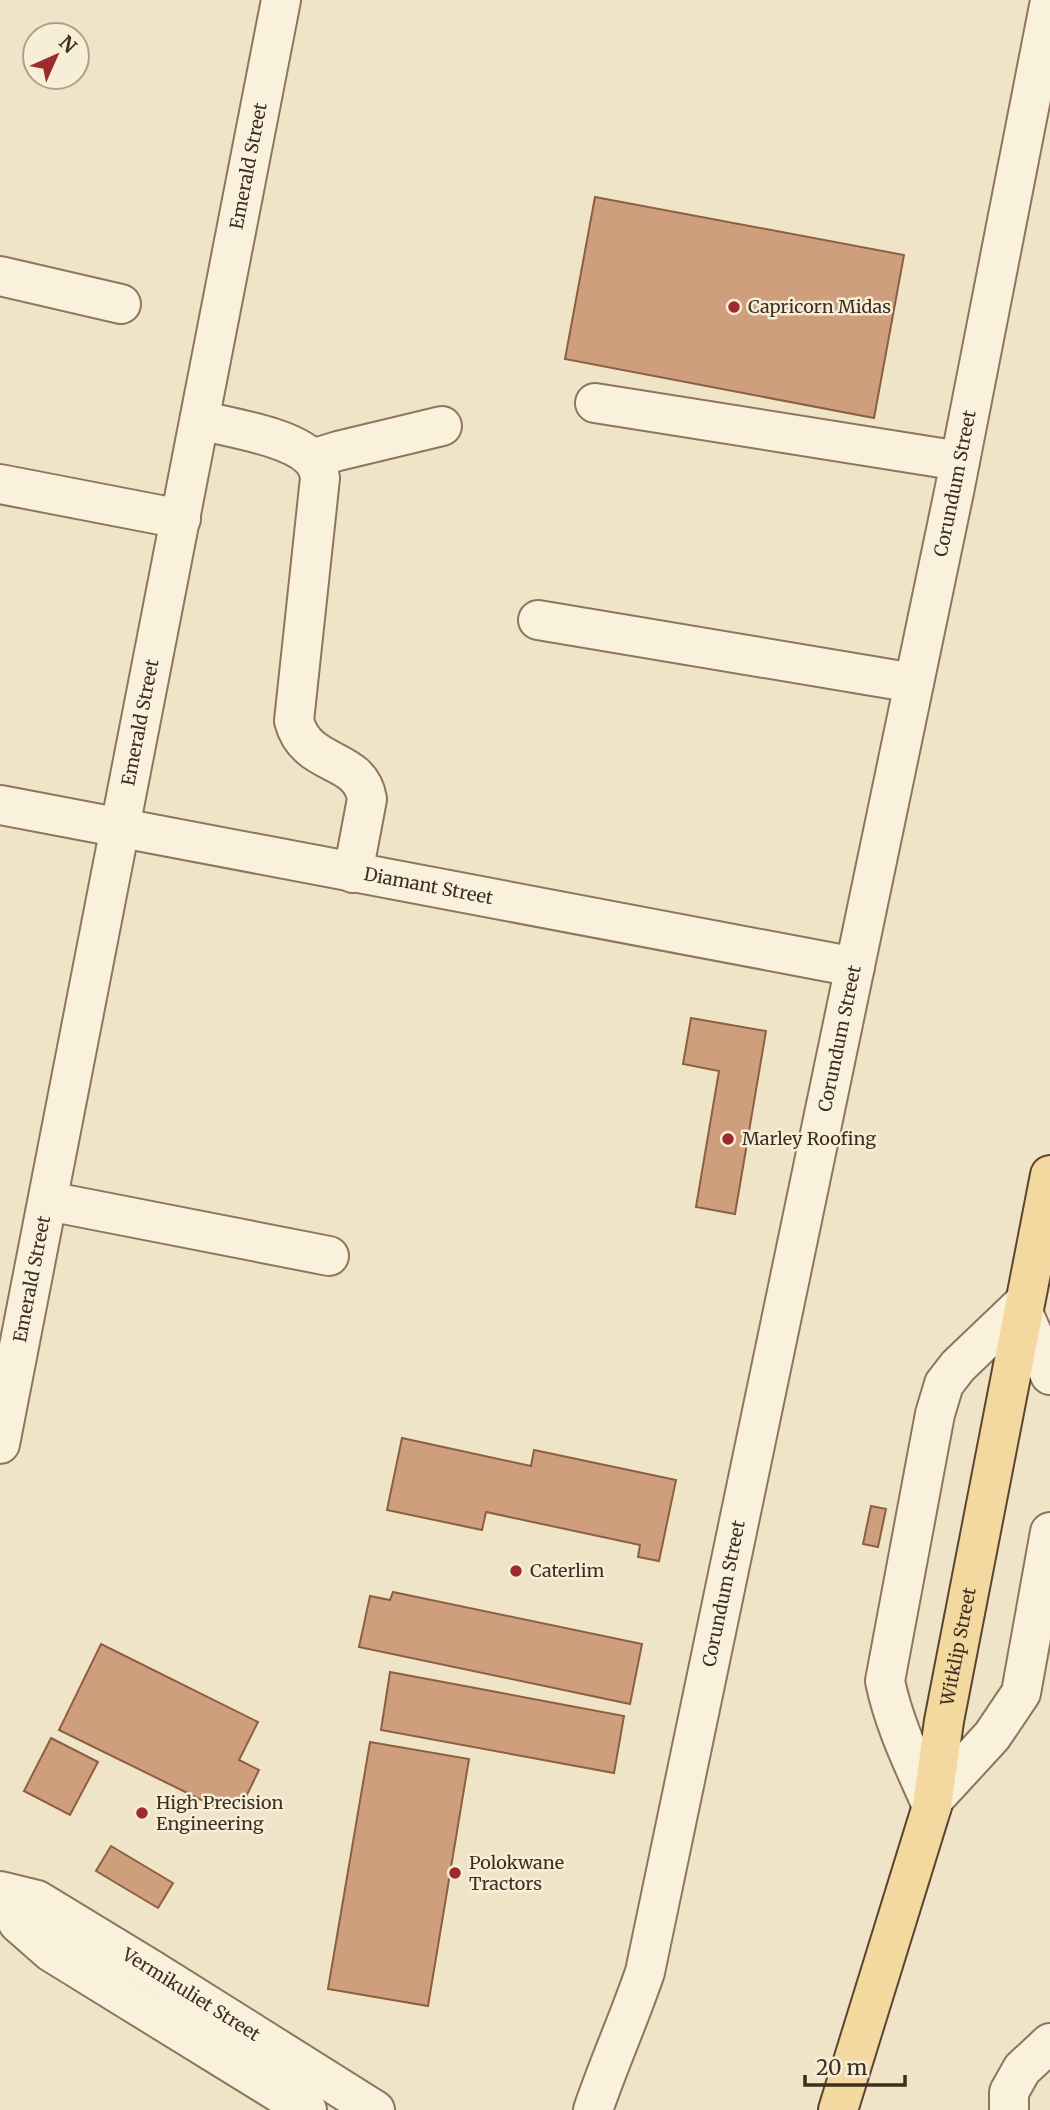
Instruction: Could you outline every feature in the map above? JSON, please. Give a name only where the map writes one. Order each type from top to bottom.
[{"type":"main road","name":"Witklip Street","points":[[838,2110],[933,1802],[944,1721],[1050,1175]]},
{"type":"street","name":"Emerald Street","points":[[0,1444],[281,0]]},
{"type":"street","points":[[1020,0],[1050,3]]},
{"type":"street","name":"Corundum Street","points":[[593,2110],[645,1972],[960,461],[1050,3]]},
{"type":"street","points":[[0,276],[121,304]]},
{"type":"street","points":[[595,403],[960,461]]},
{"type":"street","points":[[200,420],[281,441],[300,449],[318,467],[320,478],[294,721],[304,744],[356,776],[366,792],[353,873]]},
{"type":"street","points":[[312,459],[442,426]]},
{"type":"street","points":[[0,484],[181,519]]},
{"type":"street","points":[[538,620],[914,683]]},
{"type":"street","name":"Diamant Street","points":[[0,805],[855,967]]},
{"type":"street","points":[[48,1200],[330,1256]]},
{"type":"street","points":[[1050,1376],[1024,1307],[958,1366],[944,1384],[935,1414],[885,1681],[898,1728],[933,1802],[992,1736],[1021,1693],[1050,1532]]},
{"type":"street","name":"Vermikuliet Street","points":[[1,1892],[18,1923],[51,1952],[307,2110]]},
{"type":"street","name":"Vermikuliet Street","points":[[1,1892],[37,1900],[375,2110]]},
{"type":"street","points":[[1009,2110],[1009,2092],[1022,2069],[1050,2043]]},
{"type":"building","name":"Capricorn Midas","points":[[595,197],[904,255],[874,418],[565,359]]},
{"type":"building","name":"Marley Roofing","points":[[691,1018],[766,1031],[735,1214],[696,1207],[719,1071],[683,1064]]},
{"type":"building","points":[[402,1438],[531,1466],[534,1450],[676,1480],[659,1561],[638,1557],[640,1545],[486,1512],[482,1530],[387,1510]]},
{"type":"building","points":[[871,1506],[886,1509],[878,1547],[863,1544]]},
{"type":"building","points":[[393,1592],[642,1644],[630,1704],[359,1647],[370,1596],[390,1600]]},
{"type":"building","points":[[101,1644],[258,1722],[239,1760],[259,1770],[240,1809],[219,1799],[216,1807],[59,1730]]},
{"type":"building","points":[[390,1672],[624,1716],[614,1773],[381,1730]]},
{"type":"building","points":[[51,1738],[98,1762],[70,1815],[24,1791]]},
{"type":"building","points":[[370,1742],[469,1759],[428,2006],[328,1989]]},
{"type":"building","points":[[111,1846],[173,1883],[158,1908],[96,1871]]},
{"type":"place","name":"Capricorn Midas","points":[[734,307]]},
{"type":"place","name":"Marley Roofing","points":[[728,1139]]},
{"type":"place","name":"Caterlim","points":[[516,1571]]},
{"type":"place","name":"High Precision Engineering","points":[[142,1813]]},
{"type":"place","name":"Polokwane Tractors","points":[[455,1873]]}]
